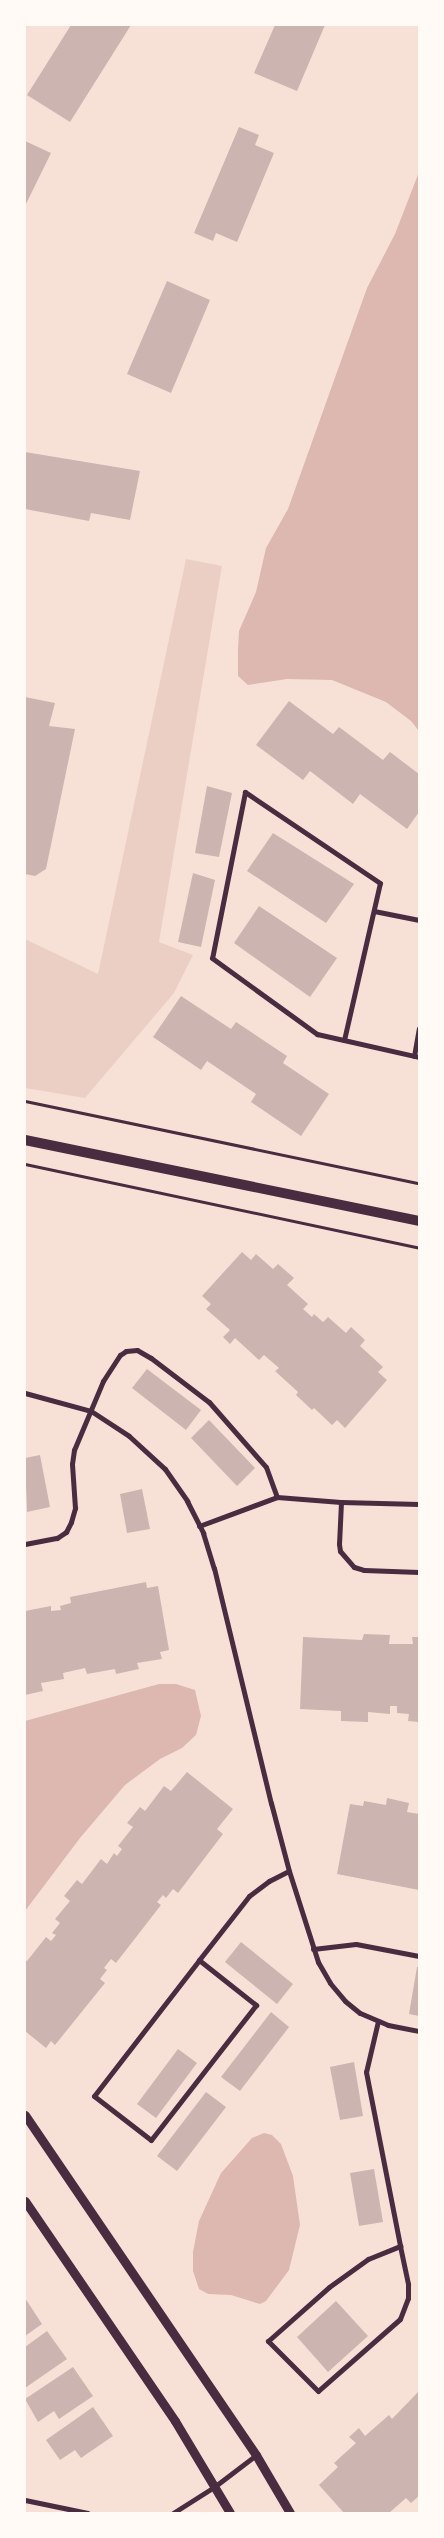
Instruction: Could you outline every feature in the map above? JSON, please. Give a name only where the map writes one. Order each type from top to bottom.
[{"type":"main road","points":[[25,1140],[419,1221]]},
{"type":"street","points":[[344,1040],[380,883],[245,792],[212,958],[317,1034],[416,1057],[419,1028]]},
{"type":"street","points":[[374,912],[419,920]]},
{"type":"street","points":[[25,1544],[57,1538],[66,1532],[75,1508],[72,1464],[74,1450],[103,1382],[120,1355],[126,1351],[137,1350],[151,1358],[209,1402],[232,1426],[266,1468],[277,1497]]},
{"type":"street","points":[[25,1393],[61,1401],[91,1411],[129,1436],[165,1469],[187,1501],[199,1526],[214,1568],[289,1871],[314,1949],[330,1984],[345,2001],[360,2013],[378,2021],[419,2031]]},
{"type":"street","points":[[199,1526],[277,1497],[341,1502],[419,1504]]},
{"type":"street","points":[[341,1502],[340,1551],[354,1567],[364,1570],[419,1572]]},
{"type":"street","points":[[200,1960],[256,2005],[151,2140],[94,2096],[249,1896],[289,1871]]},
{"type":"street","points":[[314,1949],[356,1944],[419,1956]]},
{"type":"street","points":[[378,2021],[366,2072],[408,2284],[408,2298],[400,2319],[318,2391],[268,2341],[337,2281],[368,2259],[400,2246]]},
{"type":"street","points":[[25,2115],[256,2455],[290,2513]]},
{"type":"street","points":[[25,2200],[175,2421],[230,2513]]},
{"type":"street","points":[[173,2513],[214,2487],[256,2455]]},
{"type":"street","points":[[25,2500],[88,2513]]},
{"type":"path","points":[[25,1101],[419,1183]]},
{"type":"path","points":[[25,1164],[419,1248]]},
{"type":"shaded area","points":[[419,172],[419,731],[411,721],[386,702],[332,680],[287,679],[248,685],[238,676],[238,650],[239,631],[256,592],[266,548],[288,509],[367,288],[395,234]]},
{"type":"shaded area","points":[[186,559],[222,566],[159,942],[193,955],[174,993],[85,1098],[25,1088],[25,939],[98,974]]},
{"type":"shaded area","points":[[159,1684],[176,1684],[195,1690],[201,1716],[196,1735],[182,1748],[160,1759],[125,1785],[80,1838],[25,1911],[25,1721]]},
{"type":"shaded area","points":[[264,2133],[272,2135],[281,2144],[293,2176],[300,2225],[289,2270],[266,2301],[260,2304],[231,2295],[208,2294],[199,2289],[193,2271],[193,2252],[199,2221],[221,2173],[252,2138]]},
{"type":"building","points":[[71,25],[131,25],[70,122],[27,95]]},
{"type":"building","points":[[275,25],[325,25],[297,91],[254,73]]},
{"type":"building","points":[[239,127],[259,135],[255,145],[274,153],[237,242],[216,233],[213,241],[194,233]]},
{"type":"building","points":[[25,141],[51,153],[25,206]]},
{"type":"building","points":[[167,281],[210,300],[171,393],[127,374]]},
{"type":"building","points":[[25,452],[140,471],[130,520],[91,513],[89,521],[25,509]]},
{"type":"building","points":[[25,697],[55,703],[49,726],[75,729],[46,869],[35,876],[25,874]]},
{"type":"building","points":[[289,701],[333,734],[339,727],[383,760],[390,752],[419,774],[419,812],[407,829],[360,794],[353,804],[310,771],[303,780],[256,745]]},
{"type":"building","points":[[207,786],[232,793],[219,857],[195,853]]},
{"type":"building","points":[[273,833],[354,884],[326,923],[247,871]]},
{"type":"building","points":[[193,873],[215,880],[201,947],[178,942]]},
{"type":"building","points":[[259,906],[337,958],[310,997],[234,943]]},
{"type":"building","points":[[181,996],[231,1029],[236,1022],[287,1056],[283,1063],[329,1094],[301,1136],[251,1102],[256,1094],[207,1061],[201,1070],[153,1037]]},
{"type":"building","points":[[242,1252],[251,1260],[256,1254],[273,1269],[278,1264],[294,1278],[287,1285],[308,1304],[303,1309],[312,1317],[314,1314],[323,1322],[328,1317],[346,1333],[351,1327],[365,1340],[360,1346],[383,1367],[378,1372],[387,1380],[345,1428],[337,1420],[332,1425],[314,1408],[312,1410],[296,1395],[298,1392],[275,1371],[279,1368],[264,1355],[259,1360],[235,1338],[230,1344],[223,1337],[230,1330],[206,1309],[211,1304],[202,1296]]},
{"type":"building","points":[[147,1369],[201,1410],[186,1430],[132,1388]]},
{"type":"building","points":[[209,1420],[255,1468],[237,1486],[191,1438]]},
{"type":"building","points":[[40,1455],[50,1507],[27,1512],[25,1458]]},
{"type":"building","points":[[142,1489],[150,1529],[127,1533],[120,1494]]},
{"type":"building","points":[[146,1582],[147,1588],[158,1586],[169,1650],[160,1652],[162,1659],[137,1663],[139,1669],[116,1674],[115,1669],[87,1674],[85,1668],[63,1673],[64,1679],[41,1683],[43,1691],[25,1695],[25,1611],[51,1606],[51,1611],[61,1610],[60,1606],[71,1603],[70,1597]]},
{"type":"building","points":[[364,1634],[390,1635],[389,1644],[413,1644],[412,1637],[419,1637],[419,1722],[408,1721],[409,1714],[397,1713],[397,1706],[390,1706],[390,1714],[368,1712],[368,1722],[341,1721],[341,1711],[300,1709],[303,1637],[362,1640]]},
{"type":"building","points":[[187,1772],[233,1809],[217,1829],[223,1834],[178,1893],[173,1889],[166,1898],[163,1895],[157,1902],[161,1905],[116,1963],[111,1959],[104,1968],[107,1970],[100,1979],[105,1983],[55,2045],[51,2041],[46,2048],[25,2031],[25,1960],[27,1961],[46,1937],[51,1941],[56,1935],[52,1933],[60,1923],[55,1919],[70,1901],[64,1896],[77,1880],[82,1884],[101,1859],[107,1864],[114,1853],[117,1856],[122,1849],[118,1846],[133,1827],[127,1823],[140,1807],[145,1811],[164,1786],[171,1791]]},
{"type":"building","points":[[387,1798],[409,1803],[407,1812],[419,1814],[419,1890],[337,1874],[350,1804],[363,1806],[364,1801],[386,1805]]},
{"type":"building","points":[[241,1942],[293,1984],[277,2004],[225,1962]]},
{"type":"building","points":[[417,1967],[419,1967],[419,2016],[409,2014]]},
{"type":"building","points":[[271,2012],[289,2027],[240,2091],[221,2077]]},
{"type":"building","points":[[178,2049],[197,2063],[156,2118],[137,2104]]},
{"type":"building","points":[[354,2062],[363,2116],[340,2120],[330,2067]]},
{"type":"building","points":[[206,2092],[226,2107],[177,2171],[157,2156]]},
{"type":"building","points":[[374,2169],[383,2222],[359,2226],[350,2173]]},
{"type":"building","points":[[25,2298],[42,2324],[25,2336]]},
{"type":"building","points":[[336,2301],[368,2336],[328,2372],[297,2337]]},
{"type":"building","points":[[47,2331],[67,2359],[25,2388],[25,2347]]},
{"type":"building","points":[[73,2367],[93,2396],[59,2419],[54,2411],[38,2422],[25,2399]]},
{"type":"building","points":[[419,2391],[419,2496],[411,2503],[406,2498],[389,2513],[344,2513],[319,2485],[338,2467],[334,2463],[356,2443],[349,2437],[359,2428],[365,2436],[389,2415],[392,2419]]},
{"type":"building","points":[[93,2407],[113,2436],[81,2458],[75,2450],[60,2460],[46,2440]]}]
